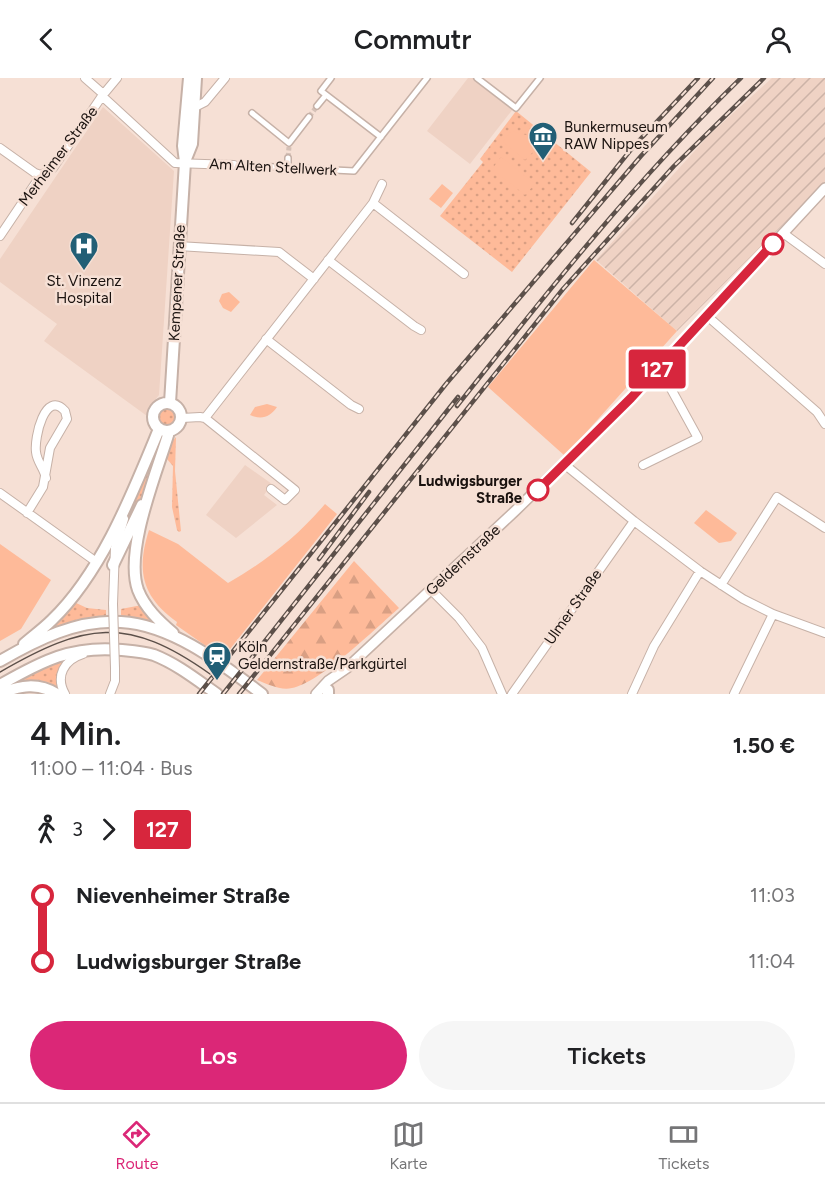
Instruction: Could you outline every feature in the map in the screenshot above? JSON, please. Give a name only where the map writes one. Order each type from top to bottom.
[{"type":"main road","name":"Kempener Straße","points":[[170,403],[185,162],[183,146],[189,78]]},
{"type":"main road","name":"Kempener Straße","points":[[185,162],[192,144],[196,78]]},
{"type":"main road","points":[[12,654],[52,620],[83,583],[128,506],[164,430],[179,426],[182,418],[180,410],[170,403],[160,405],[153,414],[153,420],[164,430]]},
{"type":"main road","points":[[164,430],[156,475],[137,537],[134,572],[139,592],[147,607],[183,641],[262,694]]},
{"type":"main road","points":[[113,565],[156,475]]},
{"type":"main road","points":[[0,661],[73,627],[112,622],[143,626],[183,641]]},
{"type":"main road","points":[[0,685],[41,662],[64,653],[107,648],[153,655],[184,671],[217,694]]},
{"type":"main road","points":[[0,693],[28,686],[43,687],[57,694]]},
{"type":"street","points":[[85,78],[174,162],[185,162]]},
{"type":"street","name":"Merheimer Straße","points":[[0,236],[41,175],[53,168],[117,78]]},
{"type":"street","points":[[195,107],[205,102],[225,78]]},
{"type":"street","name":"Am Alten Stellwerk","points":[[185,162],[354,171],[426,78]]},
{"type":"street","points":[[477,78],[516,108],[540,78]]},
{"type":"street","points":[[330,79],[321,91],[381,137]]},
{"type":"street","points":[[318,106],[326,95]]},
{"type":"street","points":[[252,113],[289,145],[309,117]]},
{"type":"street","points":[[0,148],[41,175]]},
{"type":"street","points":[[288,158],[288,167]]},
{"type":"street","points":[[205,418],[373,203],[382,184]]},
{"type":"street","name":"Geldernstraße","points":[[316,694],[431,590],[564,464],[659,367],[825,188]]},
{"type":"street","points":[[373,203],[464,274]]},
{"type":"street","points":[[783,233],[825,264]]},
{"type":"street","points":[[178,246],[279,252],[314,279]]},
{"type":"street","points":[[328,260],[421,330]]},
{"type":"street","points":[[706,315],[817,412],[825,424]]},
{"type":"street","points":[[267,339],[358,409]]},
{"type":"street","points":[[643,465],[698,438],[659,367]]},
{"type":"street","points":[[27,513],[41,492],[46,478],[50,448],[67,419],[65,411],[58,405],[53,405],[46,410],[36,441],[37,459],[46,478]]},
{"type":"street","points":[[182,418],[205,418],[295,490],[285,500],[271,489]]},
{"type":"street","points":[[564,464],[634,521],[721,585],[773,615],[825,633]]},
{"type":"street","points":[[0,494],[95,561]]},
{"type":"street","points":[[721,585],[777,497],[825,528]]},
{"type":"street","points":[[111,694],[115,668],[113,565],[128,506]]},
{"type":"street","name":"Ulmer Straße","points":[[512,694],[634,521]]},
{"type":"street","points":[[632,694],[654,646],[700,571]]},
{"type":"street","points":[[431,590],[459,618],[482,648],[502,694]]},
{"type":"street","points":[[734,694],[773,615]]},
{"type":"street","points":[[65,694],[61,680],[67,662],[77,656],[107,648]]},
{"type":"street","name":"Geldernstraße","points":[[327,693],[346,668]]},
{"type":"shaded area","points":[[468,78],[474,78],[513,109],[470,164],[427,131]]},
{"type":"shaded area","points":[[772,78],[825,78],[825,182],[677,331],[596,260],[710,134]]},
{"type":"shaded area","name":"St. Vinzenz Hospital","points":[[103,107],[174,171],[159,395],[150,406],[147,416],[44,341],[57,324],[0,282],[0,259]]},
{"type":"shaded area","points":[[245,465],[272,484],[264,495],[277,505],[236,538],[206,515]]},
{"type":"green space","points":[[516,111],[591,172],[512,272],[440,216],[483,162],[480,159]]},
{"type":"green space","points":[[511,131],[534,137],[532,144],[535,150],[525,160],[503,142]]},
{"type":"green space","points":[[501,157],[535,184],[525,195],[492,169]]},
{"type":"green space","points":[[442,184],[453,193],[441,208],[429,199]]},
{"type":"green space","points":[[594,260],[677,331],[565,456],[488,387]]},
{"type":"green space","points":[[229,292],[240,302],[231,312],[223,308],[219,301],[222,294]]},
{"type":"green space","points":[[267,404],[277,407],[265,417],[250,415],[255,407]]},
{"type":"green space","points":[[168,408],[175,411],[178,418],[175,425],[168,428],[161,425],[158,418],[161,411]]},
{"type":"green space","points":[[176,437],[175,471],[181,531],[179,532],[172,507],[173,466],[167,459],[171,443]]},
{"type":"green space","points":[[155,443],[162,446],[144,497],[126,528]]},
{"type":"green space","points":[[325,504],[337,514],[223,658],[176,625],[177,622],[165,613],[149,593],[143,571],[143,558],[149,530],[178,544],[228,583],[280,548]]},
{"type":"green space","points":[[706,510],[737,533],[731,541],[719,543],[694,523]]},
{"type":"green space","points":[[0,544],[51,580],[21,629],[0,641]]},
{"type":"green space","points":[[354,561],[399,608],[332,666],[304,684],[283,689],[257,680]]},
{"type":"green space","points":[[74,602],[87,608],[106,610],[106,616],[78,620],[50,629]]},
{"type":"green space","points":[[142,605],[160,625],[121,617],[121,609]]},
{"type":"green space","points":[[66,660],[59,673],[60,690],[17,683],[45,668]]},
{"type":"tunnel","points":[[309,117],[317,106]]},
{"type":"tunnel","points":[[288,158],[289,147]]},
{"type":"tram line","points":[[0,672],[57,643],[106,632],[154,642],[181,655],[210,674]]},
{"type":"railway","points":[[572,223],[633,147],[698,78]]},
{"type":"railway","points":[[199,694],[446,384],[641,156],[713,78]]},
{"type":"railway","points":[[457,406],[593,238],[665,157],[741,78]]},
{"type":"railway","points":[[239,694],[563,289],[674,166],[764,78]]},
{"type":"railway","points":[[223,694],[458,397]]},
{"type":"railway","points":[[319,559],[369,492]]},
{"type":"bus line","name":"127","points":[[538,490],[631,398],[773,244]]},
{"type":"place","name":"Bunkermuseum RAW Nippes","points":[[543,162]]},
{"type":"place","name":"St. Vinzenz Hospital","points":[[84,272]]},
{"type":"place","name":"Ludwigsburger Straße","points":[[538,490]]},
{"type":"place","name":"Köln Geldernstraße/Parkgürtel","points":[[217,682]]}]
